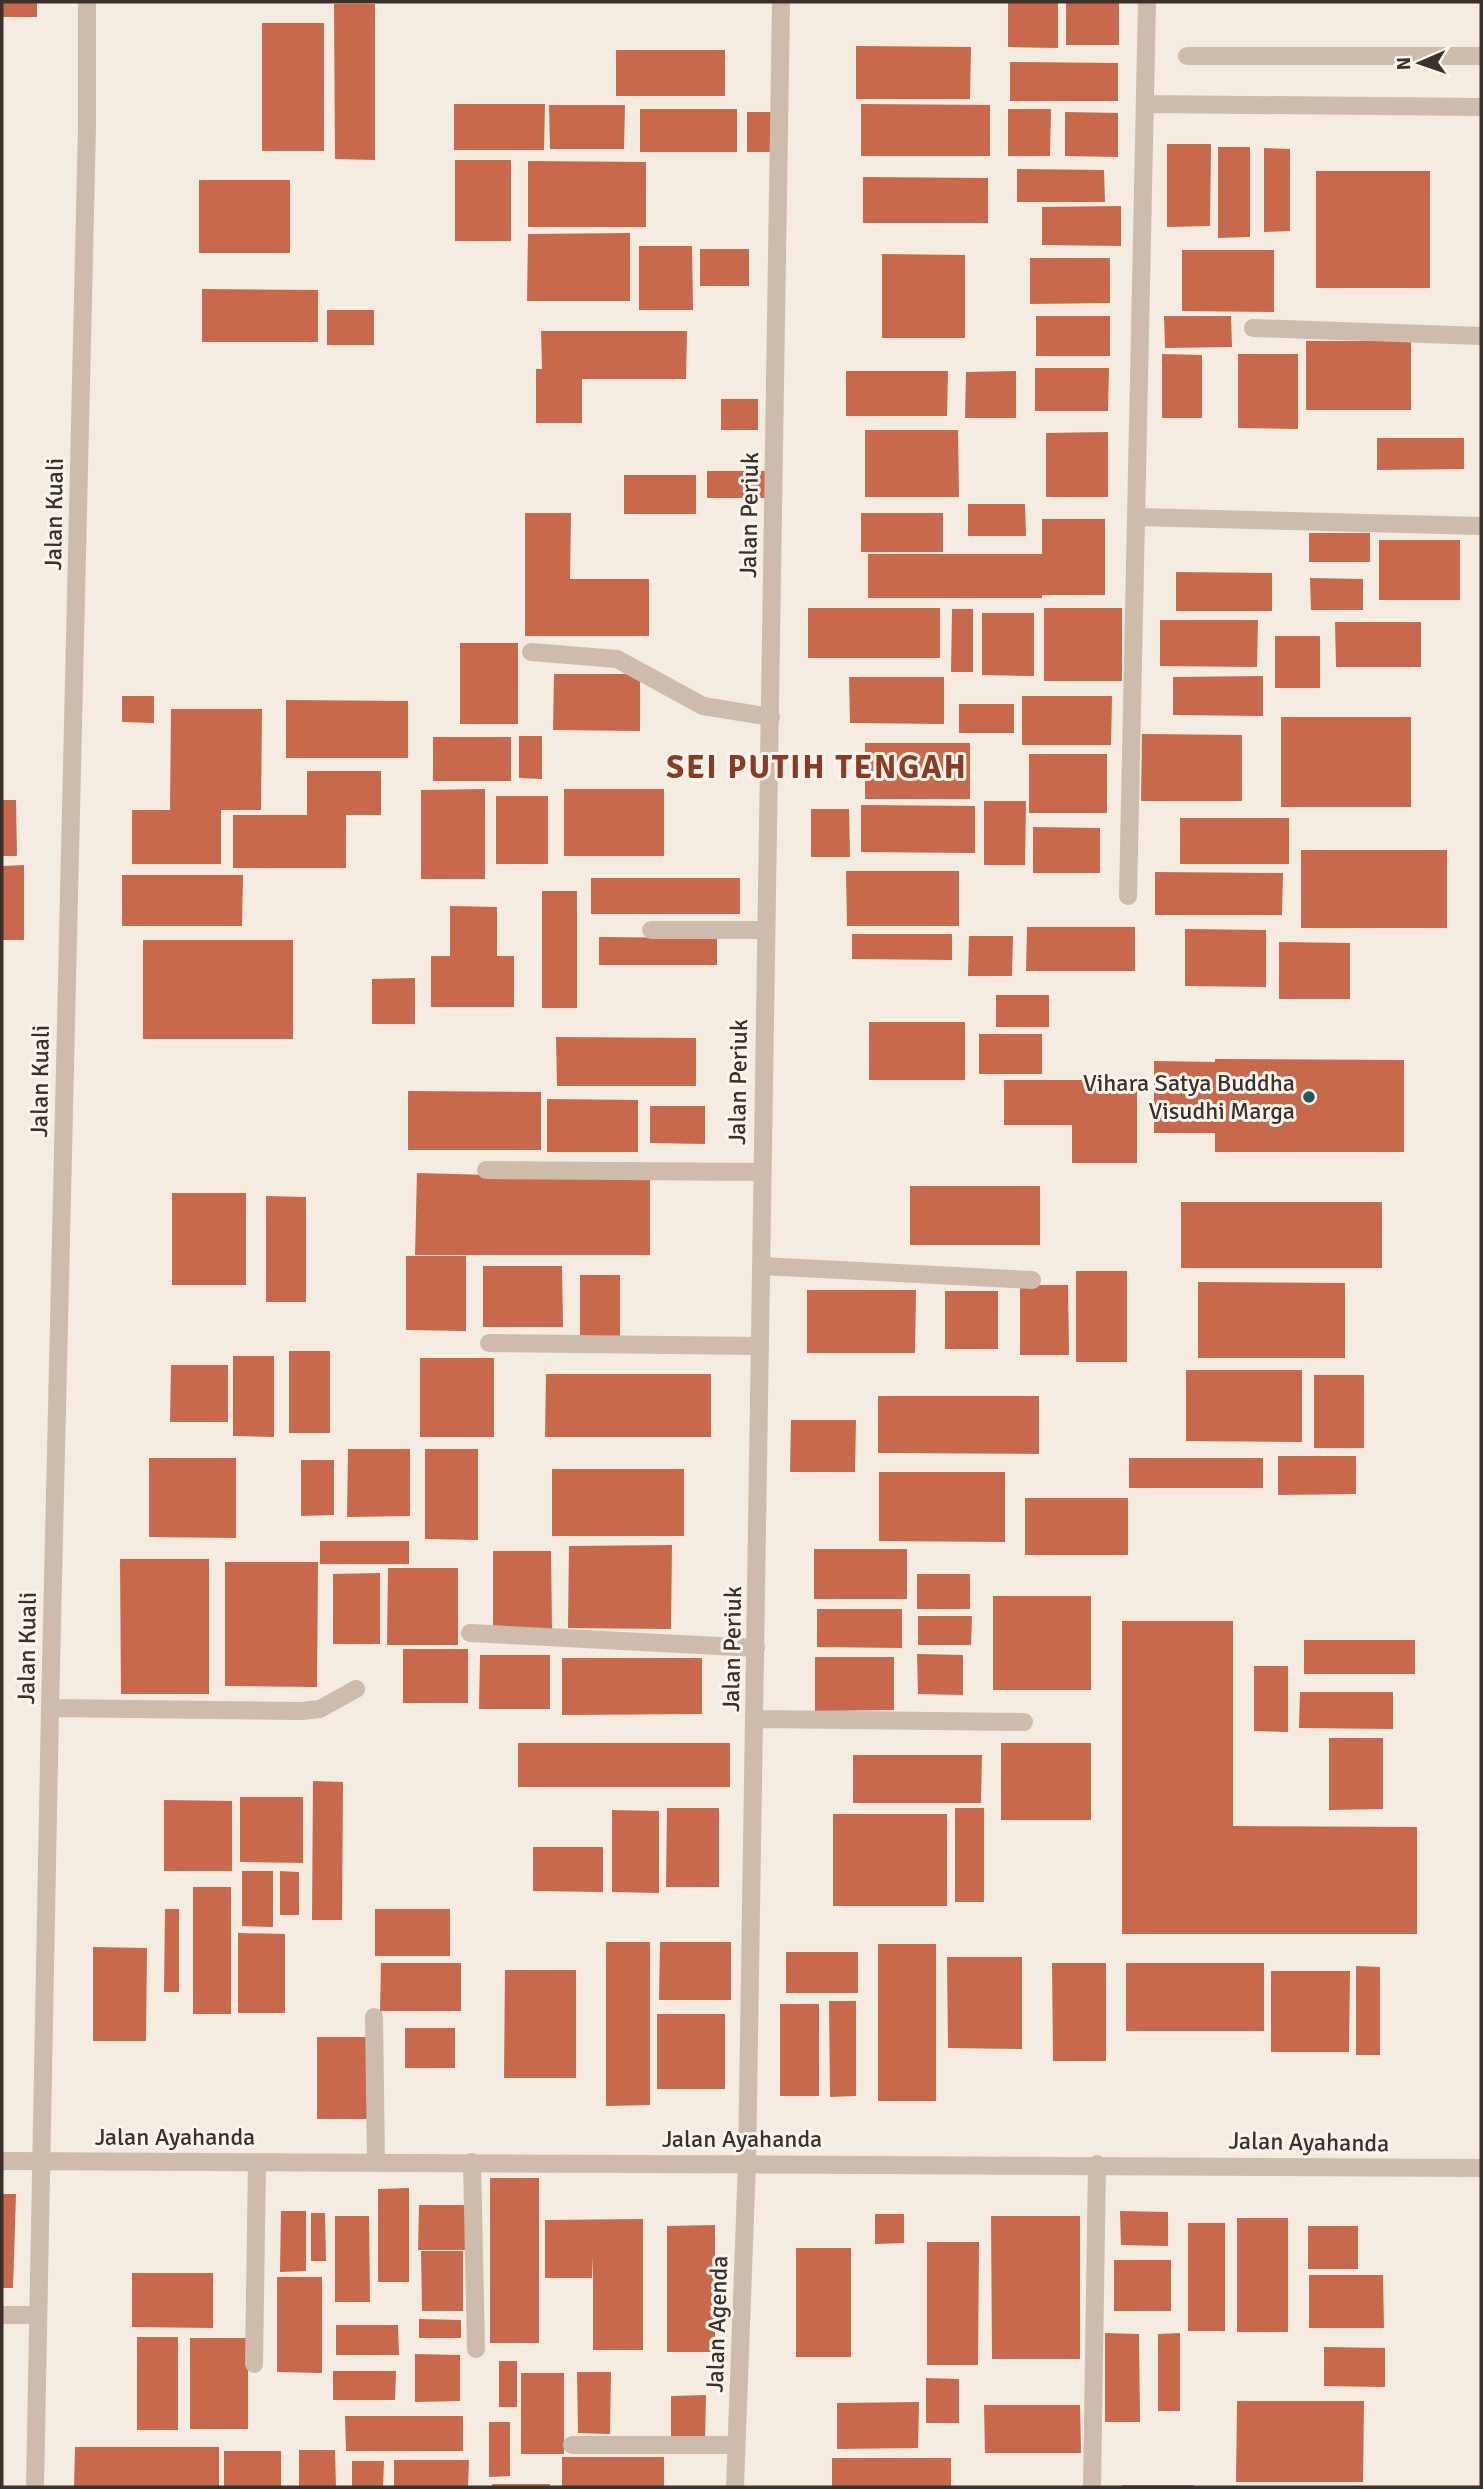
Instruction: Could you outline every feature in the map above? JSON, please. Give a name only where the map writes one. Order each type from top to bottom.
[{"type":"street","name":"Jalan Kuali","points":[[35,2487],[50,1708],[88,125],[88,2]]},
{"type":"street","name":"Jalan Periuk","points":[[747,2163],[781,2]]},
{"type":"street","points":[[1128,896],[1139,517],[1147,2]]},
{"type":"street","points":[[1187,56],[1481,56]]},
{"type":"street","points":[[1145,104],[1481,107]]},
{"type":"street","points":[[1252,328],[1481,336]]},
{"type":"street","points":[[1139,517],[1481,526]]},
{"type":"street","points":[[531,652],[617,659],[703,706],[771,717]]},
{"type":"street","points":[[651,930],[765,930]]},
{"type":"street","points":[[486,1170],[762,1172]]},
{"type":"street","points":[[762,1266],[1032,1280]]},
{"type":"street","points":[[489,1343],[760,1346]]},
{"type":"street","points":[[470,1633],[756,1648]]},
{"type":"street","points":[[50,1708],[302,1711],[320,1709],[356,1689]]},
{"type":"street","points":[[755,1719],[1024,1722]]},
{"type":"street","points":[[374,2017],[376,2162]]},
{"type":"street","name":"Jalan Ayahanda","points":[[2,2161],[1097,2164],[1481,2168]]},
{"type":"street","points":[[254,2364],[257,2162]]},
{"type":"street","points":[[472,2162],[476,2349]]},
{"type":"street","name":"Jalan Agenda","points":[[734,2487],[747,2163]]},
{"type":"street","points":[[1092,2487],[1097,2164]]},
{"type":"street","points":[[2,2315],[38,2315]]},
{"type":"street","points":[[572,2445],[736,2445]]},
{"type":"building","points":[[2,2],[37,2],[37,17],[2,17]]},
{"type":"building","points":[[1008,2],[1058,2],[1058,48],[1008,47]]},
{"type":"building","points":[[1066,3],[1119,3],[1119,45],[1066,45]]},
{"type":"building","points":[[334,4],[375,4],[375,160],[335,159]]},
{"type":"building","points":[[262,23],[324,23],[324,151],[262,151]]},
{"type":"building","points":[[856,46],[971,47],[970,99],[856,99]]},
{"type":"building","points":[[616,50],[725,50],[725,96],[616,96]]},
{"type":"building","points":[[1010,62],[1118,63],[1118,101],[1010,101]]},
{"type":"building","points":[[454,104],[545,104],[544,150],[454,150]]},
{"type":"building","points":[[861,104],[990,105],[990,156],[861,156]]},
{"type":"building","points":[[549,105],[625,105],[624,149],[550,149]]},
{"type":"building","points":[[640,109],[737,109],[737,152],[640,152]]},
{"type":"building","points":[[1008,109],[1051,109],[1050,156],[1008,156]]},
{"type":"building","points":[[747,112],[771,112],[771,152],[747,152]]},
{"type":"building","points":[[1065,112],[1118,113],[1118,157],[1065,156]]},
{"type":"building","points":[[1167,144],[1211,144],[1210,226],[1167,227]]},
{"type":"building","points":[[1218,147],[1250,147],[1250,237],[1218,238]]},
{"type":"building","points":[[1264,148],[1290,149],[1290,231],[1264,232]]},
{"type":"building","points":[[455,160],[511,160],[511,241],[455,241]]},
{"type":"building","points":[[528,161],[646,162],[646,227],[528,227]]},
{"type":"building","points":[[1017,169],[1104,170],[1105,202],[1017,202]]},
{"type":"building","points":[[1316,171],[1430,171],[1430,288],[1316,288]]},
{"type":"building","points":[[863,177],[988,178],[988,223],[863,223]]},
{"type":"building","points":[[199,180],[290,180],[290,253],[199,253]]},
{"type":"building","points":[[1121,206],[1121,246],[1042,245],[1042,207]]},
{"type":"building","points":[[630,233],[630,301],[527,301],[528,234]]},
{"type":"building","points":[[639,246],[692,246],[693,310],[639,310]]},
{"type":"building","points":[[700,249],[749,249],[749,286],[700,286]]},
{"type":"building","points":[[1182,250],[1274,250],[1274,312],[1182,311]]},
{"type":"building","points":[[882,254],[965,255],[965,338],[882,338]]},
{"type":"building","points":[[1030,258],[1110,258],[1110,303],[1030,304]]},
{"type":"building","points":[[202,289],[318,290],[318,342],[202,342]]},
{"type":"building","points":[[327,310],[374,310],[374,345],[327,345]]},
{"type":"building","points":[[1036,316],[1110,316],[1110,356],[1036,356]]},
{"type":"building","points":[[1164,316],[1231,316],[1232,347],[1165,348]]},
{"type":"building","points":[[541,331],[687,331],[686,379],[582,379],[582,423],[536,423],[536,369],[542,369]]},
{"type":"building","points":[[1306,341],[1411,341],[1411,410],[1306,410]]},
{"type":"building","points":[[1162,354],[1202,355],[1202,418],[1162,418]]},
{"type":"building","points":[[1238,354],[1298,354],[1298,429],[1238,428]]},
{"type":"building","points":[[1035,368],[1109,368],[1108,411],[1035,411]]},
{"type":"building","points":[[846,371],[948,371],[947,416],[846,416]]},
{"type":"building","points":[[1016,371],[1016,418],[965,418],[966,372]]},
{"type":"building","points":[[721,399],[758,399],[758,430],[721,430]]},
{"type":"building","points":[[865,430],[958,430],[959,497],[865,497]]},
{"type":"building","points":[[1108,432],[1108,497],[1046,497],[1046,433]]},
{"type":"building","points":[[1377,438],[1464,438],[1464,469],[1377,470]]},
{"type":"building","points":[[707,471],[765,471],[765,498],[707,498]]},
{"type":"building","points":[[624,475],[696,475],[696,514],[624,514]]},
{"type":"building","points":[[968,504],[1025,504],[1026,536],[968,536]]},
{"type":"building","points":[[525,513],[571,513],[570,579],[649,579],[649,636],[525,636]]},
{"type":"building","points":[[861,513],[943,513],[943,552],[861,552]]},
{"type":"building","points":[[1042,519],[1105,519],[1105,595],[1042,595],[1042,598],[868,598],[868,554],[1042,554]]},
{"type":"building","points":[[1309,533],[1370,533],[1370,562],[1309,562]]},
{"type":"building","points":[[1379,540],[1460,540],[1460,600],[1379,600]]},
{"type":"building","points":[[1176,572],[1272,573],[1272,611],[1176,611]]},
{"type":"building","points":[[1310,578],[1363,579],[1363,610],[1311,610]]},
{"type":"building","points":[[808,608],[940,608],[940,658],[808,658]]},
{"type":"building","points":[[1044,608],[1122,608],[1122,681],[1044,681]]},
{"type":"building","points":[[952,609],[973,609],[973,672],[951,672]]},
{"type":"building","points":[[982,613],[1034,613],[1034,676],[982,675]]},
{"type":"building","points":[[1160,620],[1258,620],[1257,667],[1160,666]]},
{"type":"building","points":[[1335,622],[1421,622],[1421,667],[1336,667]]},
{"type":"building","points":[[1275,636],[1320,636],[1320,688],[1275,688]]},
{"type":"building","points":[[460,643],[518,643],[518,724],[460,724]]},
{"type":"building","points":[[554,674],[640,674],[640,731],[553,730]]},
{"type":"building","points":[[1263,676],[1263,716],[1173,715],[1173,677]]},
{"type":"building","points":[[849,677],[944,677],[944,724],[850,723]]},
{"type":"building","points":[[122,696],[154,696],[154,723],[122,722]]},
{"type":"building","points":[[1022,696],[1112,696],[1111,745],[1022,745]]},
{"type":"building","points":[[286,700],[408,701],[408,758],[286,758]]},
{"type":"building","points":[[959,704],[1014,704],[1014,733],[959,733]]},
{"type":"building","points":[[171,709],[262,709],[261,810],[221,810],[221,864],[132,864],[132,810],[170,810]]},
{"type":"building","points":[[1281,717],[1411,717],[1411,807],[1281,807]]},
{"type":"building","points":[[1142,734],[1242,735],[1242,801],[1141,801]]},
{"type":"building","points":[[519,736],[542,736],[542,779],[519,778]]},
{"type":"building","points":[[433,737],[511,737],[511,781],[433,781]]},
{"type":"building","points":[[865,743],[970,743],[970,799],[865,799]]},
{"type":"building","points":[[1029,754],[1107,754],[1107,813],[1029,813]]},
{"type":"building","points":[[307,771],[381,771],[381,815],[346,815],[346,868],[233,868],[233,815],[307,815]]},
{"type":"building","points":[[485,789],[485,879],[421,879],[421,790]]},
{"type":"building","points":[[564,789],[664,789],[664,856],[564,856]]},
{"type":"building","points":[[496,796],[548,796],[548,864],[496,864]]},
{"type":"building","points":[[2,800],[16,800],[17,856],[2,856]]},
{"type":"building","points":[[984,801],[1026,801],[1025,865],[984,865]]},
{"type":"building","points":[[861,805],[975,806],[975,853],[861,852]]},
{"type":"building","points":[[811,809],[849,809],[850,857],[811,857]]},
{"type":"building","points":[[1180,818],[1289,818],[1289,864],[1180,864]]},
{"type":"building","points":[[1033,827],[1100,828],[1100,873],[1033,873]]},
{"type":"building","points":[[1301,850],[1447,850],[1447,928],[1301,928]]},
{"type":"building","points":[[24,865],[24,940],[2,940],[2,866]]},
{"type":"building","points":[[846,871],[959,871],[959,926],[847,926]]},
{"type":"building","points":[[1155,872],[1283,873],[1282,915],[1155,915]]},
{"type":"building","points":[[122,875],[243,875],[242,926],[122,926]]},
{"type":"building","points":[[591,878],[740,878],[740,914],[591,914]]},
{"type":"building","points":[[542,891],[577,891],[577,1008],[542,1008]]},
{"type":"building","points":[[450,906],[497,907],[497,956],[514,956],[514,1007],[431,1007],[431,956],[450,956]]},
{"type":"building","points":[[1027,927],[1135,927],[1135,971],[1026,971]]},
{"type":"building","points":[[1185,929],[1266,930],[1266,987],[1185,986]]},
{"type":"building","points":[[852,934],[952,934],[952,960],[852,959]]},
{"type":"building","points":[[969,936],[1013,936],[1012,976],[968,976]]},
{"type":"building","points":[[599,937],[717,938],[717,965],[599,965]]},
{"type":"building","points":[[143,940],[293,940],[293,1039],[143,1039]]},
{"type":"building","points":[[1279,942],[1350,943],[1350,999],[1279,999]]},
{"type":"building","points":[[415,978],[415,1024],[372,1024],[372,979]]},
{"type":"building","points":[[996,995],[1049,995],[1049,1027],[996,1027]]},
{"type":"building","points":[[869,1022],[965,1022],[965,1080],[869,1080]]},
{"type":"building","points":[[979,1034],[1042,1034],[1042,1074],[979,1074]]},
{"type":"building","points":[[556,1037],[696,1038],[696,1086],[557,1086]]},
{"type":"building","name":"Vihara Satya Buddha Visudhi Marga","points":[[1215,1059],[1404,1060],[1404,1152],[1215,1152],[1215,1133],[1154,1133],[1154,1061],[1215,1062]]},
{"type":"building","points":[[1004,1080],[1110,1080],[1110,1090],[1137,1090],[1137,1163],[1072,1163],[1072,1125],[1004,1125]]},
{"type":"building","points":[[408,1091],[541,1092],[541,1150],[408,1150]]},
{"type":"building","points":[[547,1099],[638,1100],[638,1152],[547,1152]]},
{"type":"building","points":[[650,1106],[705,1106],[705,1144],[650,1143]]},
{"type":"building","points":[[417,1173],[650,1179],[650,1255],[415,1255]]},
{"type":"building","points":[[910,1186],[1040,1186],[1040,1245],[910,1245]]},
{"type":"building","points":[[172,1193],[246,1193],[246,1285],[172,1285]]},
{"type":"building","points":[[266,1196],[306,1197],[306,1302],[266,1302]]},
{"type":"building","points":[[1181,1202],[1382,1202],[1382,1268],[1181,1268]]},
{"type":"building","points":[[406,1256],[466,1256],[466,1331],[406,1330]]},
{"type":"building","points":[[483,1266],[562,1266],[563,1327],[483,1327]]},
{"type":"building","points":[[1076,1271],[1127,1271],[1127,1362],[1076,1362]]},
{"type":"building","points":[[580,1275],[620,1275],[620,1343],[580,1343]]},
{"type":"building","points":[[1198,1282],[1345,1283],[1345,1358],[1198,1358]]},
{"type":"building","points":[[1020,1285],[1068,1285],[1069,1355],[1020,1355]]},
{"type":"building","points":[[807,1290],[916,1290],[915,1353],[807,1353]]},
{"type":"building","points":[[945,1291],[998,1291],[998,1349],[945,1349]]},
{"type":"building","points":[[289,1351],[330,1351],[330,1433],[289,1433]]},
{"type":"building","points":[[233,1356],[274,1356],[274,1437],[233,1436]]},
{"type":"building","points":[[420,1358],[494,1358],[494,1437],[420,1437]]},
{"type":"building","points":[[171,1365],[228,1365],[228,1422],[170,1422]]},
{"type":"building","points":[[1186,1370],[1302,1370],[1302,1442],[1186,1441]]},
{"type":"building","points":[[546,1374],[711,1374],[711,1437],[545,1437]]},
{"type":"building","points":[[1314,1375],[1364,1375],[1364,1448],[1314,1448]]},
{"type":"building","points":[[878,1396],[1039,1396],[1039,1454],[878,1453]]},
{"type":"building","points":[[791,1420],[856,1420],[855,1472],[790,1472]]},
{"type":"building","points":[[348,1449],[410,1449],[410,1516],[347,1517]]},
{"type":"building","points":[[425,1449],[478,1449],[478,1540],[425,1539]]},
{"type":"building","points":[[1278,1456],[1356,1456],[1356,1494],[1278,1495]]},
{"type":"building","points":[[149,1458],[236,1458],[236,1538],[149,1537]]},
{"type":"building","points":[[1129,1458],[1263,1458],[1263,1488],[1129,1488]]},
{"type":"building","points":[[301,1460],[334,1460],[334,1515],[301,1516]]},
{"type":"building","points":[[552,1469],[684,1469],[684,1536],[552,1536]]},
{"type":"building","points":[[879,1472],[1005,1472],[1005,1542],[879,1541]]},
{"type":"building","points":[[1025,1498],[1128,1498],[1128,1555],[1025,1555]]},
{"type":"building","points":[[320,1541],[409,1541],[409,1564],[320,1564]]},
{"type":"building","points":[[672,1545],[671,1629],[568,1628],[569,1546]]},
{"type":"building","points":[[814,1549],[907,1549],[907,1599],[814,1599]]},
{"type":"building","points":[[493,1551],[551,1551],[552,1630],[493,1630]]},
{"type":"building","points":[[120,1559],[209,1559],[209,1694],[121,1694]]},
{"type":"building","points":[[225,1562],[318,1562],[317,1687],[225,1686]]},
{"type":"building","points":[[388,1568],[458,1568],[458,1645],[387,1645]]},
{"type":"building","points":[[380,1573],[380,1644],[333,1644],[333,1574]]},
{"type":"building","points":[[917,1574],[970,1574],[970,1609],[917,1609]]},
{"type":"building","points":[[993,1596],[1091,1596],[1091,1690],[993,1690]]},
{"type":"building","points":[[817,1609],[902,1609],[902,1648],[817,1647]]},
{"type":"building","points":[[918,1616],[972,1616],[971,1645],[918,1645]]},
{"type":"building","points":[[1122,1621],[1233,1621],[1233,1826],[1417,1827],[1417,1934],[1122,1934]]},
{"type":"building","points":[[1304,1640],[1415,1640],[1415,1674],[1304,1674]]},
{"type":"building","points":[[403,1649],[468,1649],[468,1703],[403,1703]]},
{"type":"building","points":[[917,1654],[963,1655],[963,1695],[918,1694]]},
{"type":"building","points":[[480,1655],[550,1655],[550,1709],[479,1709]]},
{"type":"building","points":[[815,1657],[894,1657],[894,1710],[815,1711]]},
{"type":"building","points":[[562,1658],[702,1658],[702,1714],[562,1715]]},
{"type":"building","points":[[1254,1666],[1288,1666],[1288,1732],[1254,1731]]},
{"type":"building","points":[[1300,1692],[1393,1692],[1393,1729],[1299,1728]]},
{"type":"building","points":[[1329,1738],[1383,1738],[1383,1809],[1329,1810]]},
{"type":"building","points":[[518,1743],[730,1743],[730,1787],[518,1787]]},
{"type":"building","points":[[1001,1743],[1091,1743],[1091,1820],[1001,1820]]},
{"type":"building","points":[[853,1755],[982,1755],[981,1803],[853,1803]]},
{"type":"building","points":[[313,1781],[343,1782],[342,1920],[312,1920]]},
{"type":"building","points":[[240,1797],[303,1797],[303,1863],[240,1862]]},
{"type":"building","points":[[164,1800],[232,1801],[232,1871],[164,1871]]},
{"type":"building","points":[[667,1808],[719,1808],[719,1887],[666,1887]]},
{"type":"building","points":[[955,1808],[984,1808],[984,1902],[955,1902]]},
{"type":"building","points":[[612,1810],[659,1811],[659,1893],[612,1892]]},
{"type":"building","points":[[833,1814],[947,1814],[947,1906],[833,1906]]},
{"type":"building","points":[[533,1847],[603,1847],[603,1892],[533,1891]]},
{"type":"building","points":[[242,1871],[273,1871],[273,1927],[242,1926]]},
{"type":"building","points":[[280,1871],[299,1872],[299,1915],[280,1915]]},
{"type":"building","points":[[193,1887],[231,1887],[231,2014],[193,2014]]},
{"type":"building","points":[[165,1909],[179,1909],[179,1992],[164,1992]]},
{"type":"building","points":[[375,1909],[450,1909],[450,1956],[375,1956]]},
{"type":"building","points":[[238,1933],[285,1934],[285,2013],[238,2013]]},
{"type":"building","points":[[606,1942],[650,1942],[650,2105],[606,2106]]},
{"type":"building","points":[[660,1942],[731,1942],[731,2000],[659,2000]]},
{"type":"building","points":[[878,1944],[936,1944],[936,2101],[878,2101]]},
{"type":"building","points":[[93,1947],[147,1948],[146,2041],[93,2041]]},
{"type":"building","points":[[786,1952],[858,1952],[858,1993],[786,1993]]},
{"type":"building","points":[[947,1957],[1022,1957],[1022,2049],[948,2048]]},
{"type":"building","points":[[381,1963],[461,1963],[461,2011],[380,2011]]},
{"type":"building","points":[[1052,1963],[1106,1963],[1106,2061],[1053,2061]]},
{"type":"building","points":[[1126,1963],[1264,1963],[1264,2031],[1126,2031]]},
{"type":"building","points":[[1356,1966],[1380,1967],[1380,2055],[1356,2055]]},
{"type":"building","points":[[505,1970],[576,1970],[576,2078],[504,2078]]},
{"type":"building","points":[[1271,1971],[1350,1971],[1349,2052],[1271,2052]]},
{"type":"building","points":[[829,2001],[856,2001],[856,2096],[830,2097]]},
{"type":"building","points":[[780,2004],[819,2004],[819,2096],[780,2096]]},
{"type":"building","points":[[657,2014],[725,2014],[725,2089],[657,2089]]},
{"type":"building","points":[[405,2028],[455,2028],[455,2068],[405,2068]]},
{"type":"building","points":[[317,2037],[368,2037],[368,2119],[317,2119]]},
{"type":"building","points":[[490,2178],[539,2178],[539,2343],[490,2343]]},
{"type":"building","points":[[409,2188],[409,2282],[378,2282],[378,2189]]},
{"type":"building","points":[[2,2194],[16,2194],[13,2288],[2,2288]]},
{"type":"building","points":[[419,2205],[467,2205],[467,2250],[418,2250]]},
{"type":"building","points":[[281,2211],[306,2211],[306,2271],[280,2272]]},
{"type":"building","points":[[1120,2211],[1168,2212],[1168,2246],[1121,2245]]},
{"type":"building","points":[[311,2213],[325,2213],[326,2261],[311,2261]]},
{"type":"building","points":[[875,2214],[904,2214],[904,2243],[875,2244]]},
{"type":"building","points":[[335,2216],[369,2216],[370,2302],[335,2302]]},
{"type":"building","points":[[991,2216],[1080,2216],[1080,2359],[992,2359]]},
{"type":"building","points":[[1237,2218],[1288,2218],[1288,2332],[1237,2332]]},
{"type":"building","points":[[643,2219],[643,2350],[593,2350],[593,2257],[592,2278],[545,2278],[545,2220]]},
{"type":"building","points":[[1188,2223],[1225,2223],[1225,2331],[1188,2331]]},
{"type":"building","points":[[715,2225],[715,2352],[667,2352],[667,2226]]},
{"type":"building","points":[[1308,2226],[1358,2226],[1358,2269],[1308,2269]]},
{"type":"building","points":[[927,2242],[979,2242],[978,2365],[927,2365]]},
{"type":"building","points":[[796,2248],[851,2248],[851,2357],[796,2357]]},
{"type":"building","points":[[421,2251],[463,2251],[463,2311],[422,2311]]},
{"type":"building","points":[[1114,2260],[1171,2260],[1171,2311],[1114,2311]]},
{"type":"building","points":[[132,2273],[213,2273],[213,2328],[132,2327]]},
{"type":"building","points":[[1309,2275],[1383,2275],[1384,2328],[1309,2328]]},
{"type":"building","points":[[277,2277],[322,2277],[322,2373],[277,2372]]},
{"type":"building","points":[[419,2319],[461,2320],[461,2338],[419,2338]]},
{"type":"building","points":[[336,2325],[398,2325],[399,2355],[336,2355]]},
{"type":"building","points":[[1105,2333],[1139,2334],[1140,2422],[1105,2422]]},
{"type":"building","points":[[1180,2333],[1180,2411],[1158,2411],[1158,2334]]},
{"type":"building","points":[[137,2337],[178,2337],[178,2430],[137,2430]]},
{"type":"building","points":[[190,2338],[248,2338],[248,2429],[190,2429]]},
{"type":"building","points":[[1324,2347],[1385,2348],[1385,2387],[1324,2386]]},
{"type":"building","points":[[415,2354],[460,2355],[460,2401],[415,2402]]},
{"type":"building","points":[[499,2361],[517,2361],[517,2407],[499,2407]]},
{"type":"building","points":[[333,2371],[396,2371],[395,2400],[333,2400]]},
{"type":"building","points":[[577,2372],[611,2372],[610,2434],[578,2433]]},
{"type":"building","points":[[521,2373],[564,2373],[564,2454],[521,2454]]},
{"type":"building","points":[[926,2378],[959,2379],[959,2423],[926,2423]]},
{"type":"building","points":[[706,2395],[705,2439],[671,2439],[671,2396]]},
{"type":"building","points":[[1237,2401],[1364,2401],[1363,2482],[1236,2482]]},
{"type":"building","points":[[919,2402],[918,2448],[837,2449],[837,2403]]},
{"type":"building","points":[[984,2405],[1080,2405],[1081,2453],[985,2453]]},
{"type":"building","points":[[345,2416],[463,2416],[463,2451],[346,2451]]},
{"type":"building","points":[[489,2422],[510,2422],[510,2476],[489,2477]]},
{"type":"building","points":[[75,2447],[219,2447],[219,2487],[74,2487]]},
{"type":"building","points":[[299,2450],[335,2450],[336,2487],[299,2487]]},
{"type":"building","points":[[224,2451],[281,2451],[281,2487],[224,2487]]},
{"type":"building","points":[[562,2457],[664,2457],[664,2487],[562,2487]]},
{"type":"building","points":[[832,2458],[951,2458],[951,2487],[832,2487]]},
{"type":"building","points":[[394,2460],[469,2460],[468,2487],[394,2487]]},
{"type":"building","points":[[352,2461],[384,2461],[383,2487],[352,2487]]},
{"type":"building","points":[[492,2484],[550,2484],[550,2487],[492,2487]]},
{"type":"building","points":[[1194,2485],[1194,2487],[1122,2487]]},
{"type":"place","name":"Vihara Satya Buddha Visudhi Marga","points":[[1309,1097]]},
{"type":"district","name":"SEI PUTIH TENGAH","points":[[817,767]]}]
